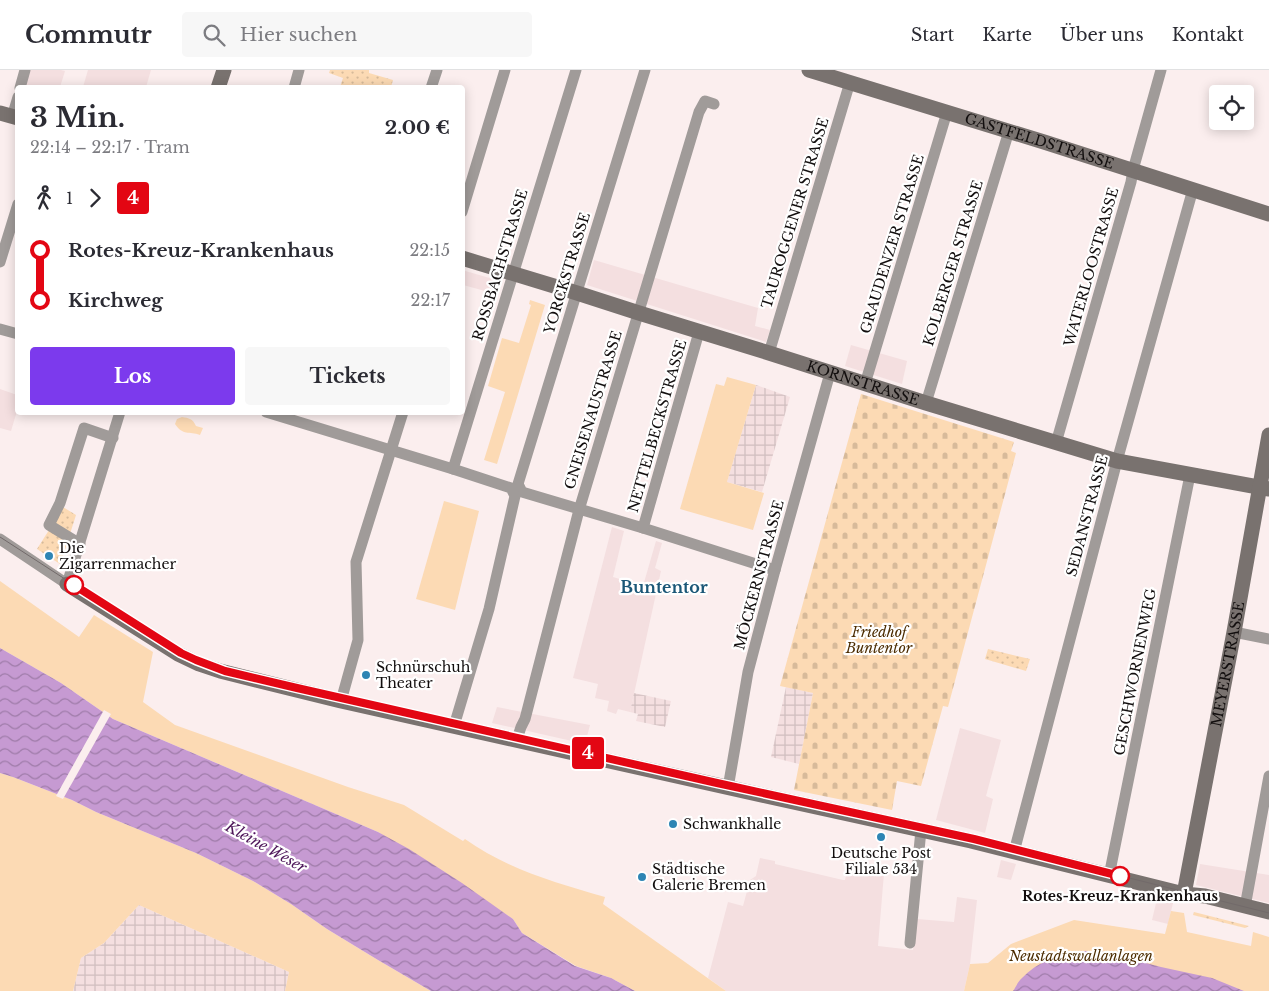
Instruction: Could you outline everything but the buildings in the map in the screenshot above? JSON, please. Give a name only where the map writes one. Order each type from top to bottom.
[{"type":"street","points":[[21,85],[25,70]]},
{"type":"street","points":[[219,85],[224,70]]},
{"type":"street","points":[[295,85],[299,70]]},
{"type":"street","points":[[432,85],[437,70]]},
{"type":"street","points":[[465,202],[505,70]]},
{"type":"street","name":"ROSSBACHSTRASSE","points":[[453,469],[576,70]]},
{"type":"street","name":"YORCKSTRASSE","points":[[454,726],[489,609],[515,496],[514,486],[577,293],[645,70]]},
{"type":"street","name":"GASTFELDSTRASSE","points":[[809,70],[1009,131],[1269,214]]},
{"type":"street","name":"WATERLOOSTRASSE","points":[[1056,443],[1161,70]]},
{"type":"street","name":"TAUROGGENER STRASSE","points":[[769,353],[850,82]]},
{"type":"street","name":"GNEISENAUSTRASSE","points":[[517,739],[525,719],[579,510],[700,112],[705,101],[714,104]]},
{"type":"street","name":"GRAUDENZER STRASSE","points":[[865,384],[947,112]]},
{"type":"street","name":"KOLBERGER STRASSE","points":[[926,403],[1009,131]]},
{"type":"street","name":"SEDANSTRASSE","points":[[1014,852],[1117,461],[1193,189]]},
{"type":"street","points":[[0,262],[15,214]]},
{"type":"street","name":"KORNSTRASSE","points":[[465,259],[1117,461],[1264,488]]},
{"type":"street","points":[[0,329],[15,333]]},
{"type":"street","name":"NETTELBECKSTRASSE","points":[[643,528],[700,332]]},
{"type":"street","name":"MÖCKERNSTRASSE","points":[[728,788],[748,672],[830,373]]},
{"type":"street","points":[[67,584],[119,415]]},
{"type":"street","points":[[276,415],[514,486],[522,492],[775,570]]},
{"type":"street","points":[[341,700],[358,640],[356,562],[402,415]]},
{"type":"street","points":[[80,544],[49,525],[60,503],[84,428],[113,438]]},
{"type":"street","name":"MEYERSTRASSE","points":[[1184,894],[1234,632],[1264,488],[1269,435]]},
{"type":"street","name":"GESCHWORNENWEG","points":[[1109,876],[1190,475]]},
{"type":"street","points":[[0,539],[178,654],[199,664],[231,674],[728,788],[921,830],[1184,894],[1205,896],[1269,912]]},
{"type":"street","points":[[1234,632],[1269,639]]},
{"type":"street","points":[[1245,907],[1269,776]]},
{"type":"street","points":[[910,943],[921,830]]},
{"type":"street","points":[[1184,894],[1202,904],[1269,922]]},
{"type":"shaded area","points":[[29,70],[65,71],[61,85],[25,85]]},
{"type":"shaded area","points":[[88,70],[151,70],[147,85],[84,85]]},
{"type":"shaded area","points":[[594,260],[758,308],[755,326],[770,330],[766,342],[587,285]]},
{"type":"shaded area","points":[[465,271],[500,281],[496,294],[465,286]]},
{"type":"shaded area","points":[[851,345],[907,361],[902,384],[845,366]]},
{"type":"shaded area","points":[[756,385],[790,397],[762,492],[727,482]]},
{"type":"shaded area","points":[[0,389],[15,394],[16,415],[11,431],[0,428]]},
{"type":"shaded area","points":[[612,527],[624,531],[613,577],[643,586],[656,541],[662,543],[655,568],[661,571],[630,712],[618,709],[616,714],[607,711],[609,701],[595,698],[598,684],[573,678]]},
{"type":"shaded area","points":[[786,687],[813,693],[799,764],[771,757]]},
{"type":"shaded area","points":[[634,693],[671,701],[665,727],[636,721],[638,714],[630,712]]},
{"type":"shaded area","points":[[497,707],[590,725],[585,744],[492,723]]},
{"type":"shaded area","points":[[960,728],[1001,740],[986,796],[993,799],[985,833],[936,820]]},
{"type":"shaded area","points":[[760,858],[775,861],[775,864],[843,880],[845,880],[848,867],[884,873],[878,946],[913,950],[917,919],[954,922],[957,897],[977,900],[970,964],[964,991],[726,991],[708,978],[728,902],[743,906],[750,880],[756,876]]},
{"type":"shaded area","points":[[1001,860],[1016,864],[1011,880],[997,877]]},
{"type":"shaded area","points":[[1200,864],[1269,875],[1269,903],[1196,885]]},
{"type":"shaded area","points":[[1157,899],[1173,903],[1168,924],[1152,920]]},
{"type":"shaded area","points":[[139,905],[289,972],[285,991],[73,991],[81,958],[104,943]]},
{"type":"green space","points":[[330,70],[369,70],[369,73],[393,80],[392,85],[341,85],[343,78],[329,73]]},
{"type":"green space","points":[[530,300],[545,305],[497,464],[484,460],[505,392],[488,386],[502,338],[519,343],[531,305],[529,304]]},
{"type":"green space","points":[[727,377],[756,385],[727,482],[764,493],[753,530],[680,509],[716,384],[724,386]]},
{"type":"green space","name":"Friedhof Buntentor","points":[[861,394],[1014,442],[1011,451],[1016,453],[948,707],[943,706],[921,786],[897,781],[892,810],[794,790],[813,693],[780,686]]},
{"type":"green space","points":[[182,417],[190,419],[196,426],[203,428],[200,435],[184,432],[178,428],[175,424],[177,419]]},
{"type":"green space","points":[[444,501],[479,511],[455,610],[416,599]]},
{"type":"green space","points":[[63,507],[76,515],[70,534],[54,525]]},
{"type":"green space","points":[[49,530],[68,541],[60,564],[37,549]]},
{"type":"green space","points":[[0,581],[79,637],[94,615],[153,652],[143,702],[175,725],[404,805],[463,841],[465,839],[481,850],[515,867],[605,897],[603,904],[726,991],[635,991],[611,978],[576,966],[522,933],[513,919],[378,832],[113,719],[61,683],[0,648]]},
{"type":"green space","points":[[988,649],[1030,659],[1026,671],[985,659]]},
{"type":"green space","points":[[0,773],[72,800],[96,812],[196,853],[253,881],[327,929],[431,991],[285,991],[289,972],[139,905],[104,943],[81,958],[73,991],[0,991]]},
{"type":"green space","name":"Neustadtswallanlagen","points":[[1171,911],[1184,913],[1187,932],[1251,946],[1253,932],[1269,937],[1269,991],[964,991],[970,964],[988,963],[1011,944],[1074,920],[1165,934]]},
{"type":"green space","points":[[1194,912],[1249,926],[1245,928],[1193,915]]},
{"type":"water","name":"Kleine Weser","points":[[0,648],[61,683],[113,719],[378,832],[409,849],[462,883],[513,919],[522,933],[575,966],[611,978],[635,991],[431,991],[327,929],[253,881],[196,853],[96,812],[72,800],[0,773]]},
{"type":"water","points":[[1078,951],[1100,951],[1212,978],[1244,991],[1013,991],[1028,972],[1041,963]]},
{"type":"pier","points":[[104,710],[111,714],[63,799],[56,796]]},
{"type":"tram line","points":[[0,537],[170,647],[215,668],[705,781],[974,839],[1269,913]]},
{"type":"tram line","name":"4","points":[[74,585],[181,653],[225,671],[974,839],[1120,876]]},
{"type":"place","name":"Die Zigarrenmacher","points":[[49,556]]},
{"type":"place","name":"Schnürschuh Theater","points":[[366,675]]},
{"type":"place","name":"Schwankhalle","points":[[673,824]]},
{"type":"place","name":"Deutsche Post Filiale 534","points":[[881,837]]},
{"type":"place","name":"Rotes-Kreuz-Krankenhaus","points":[[1120,876]]},
{"type":"place","name":"Städtische Galerie Bremen","points":[[642,877]]},
{"type":"district","name":"Buntentor","points":[[664,587]]}]
